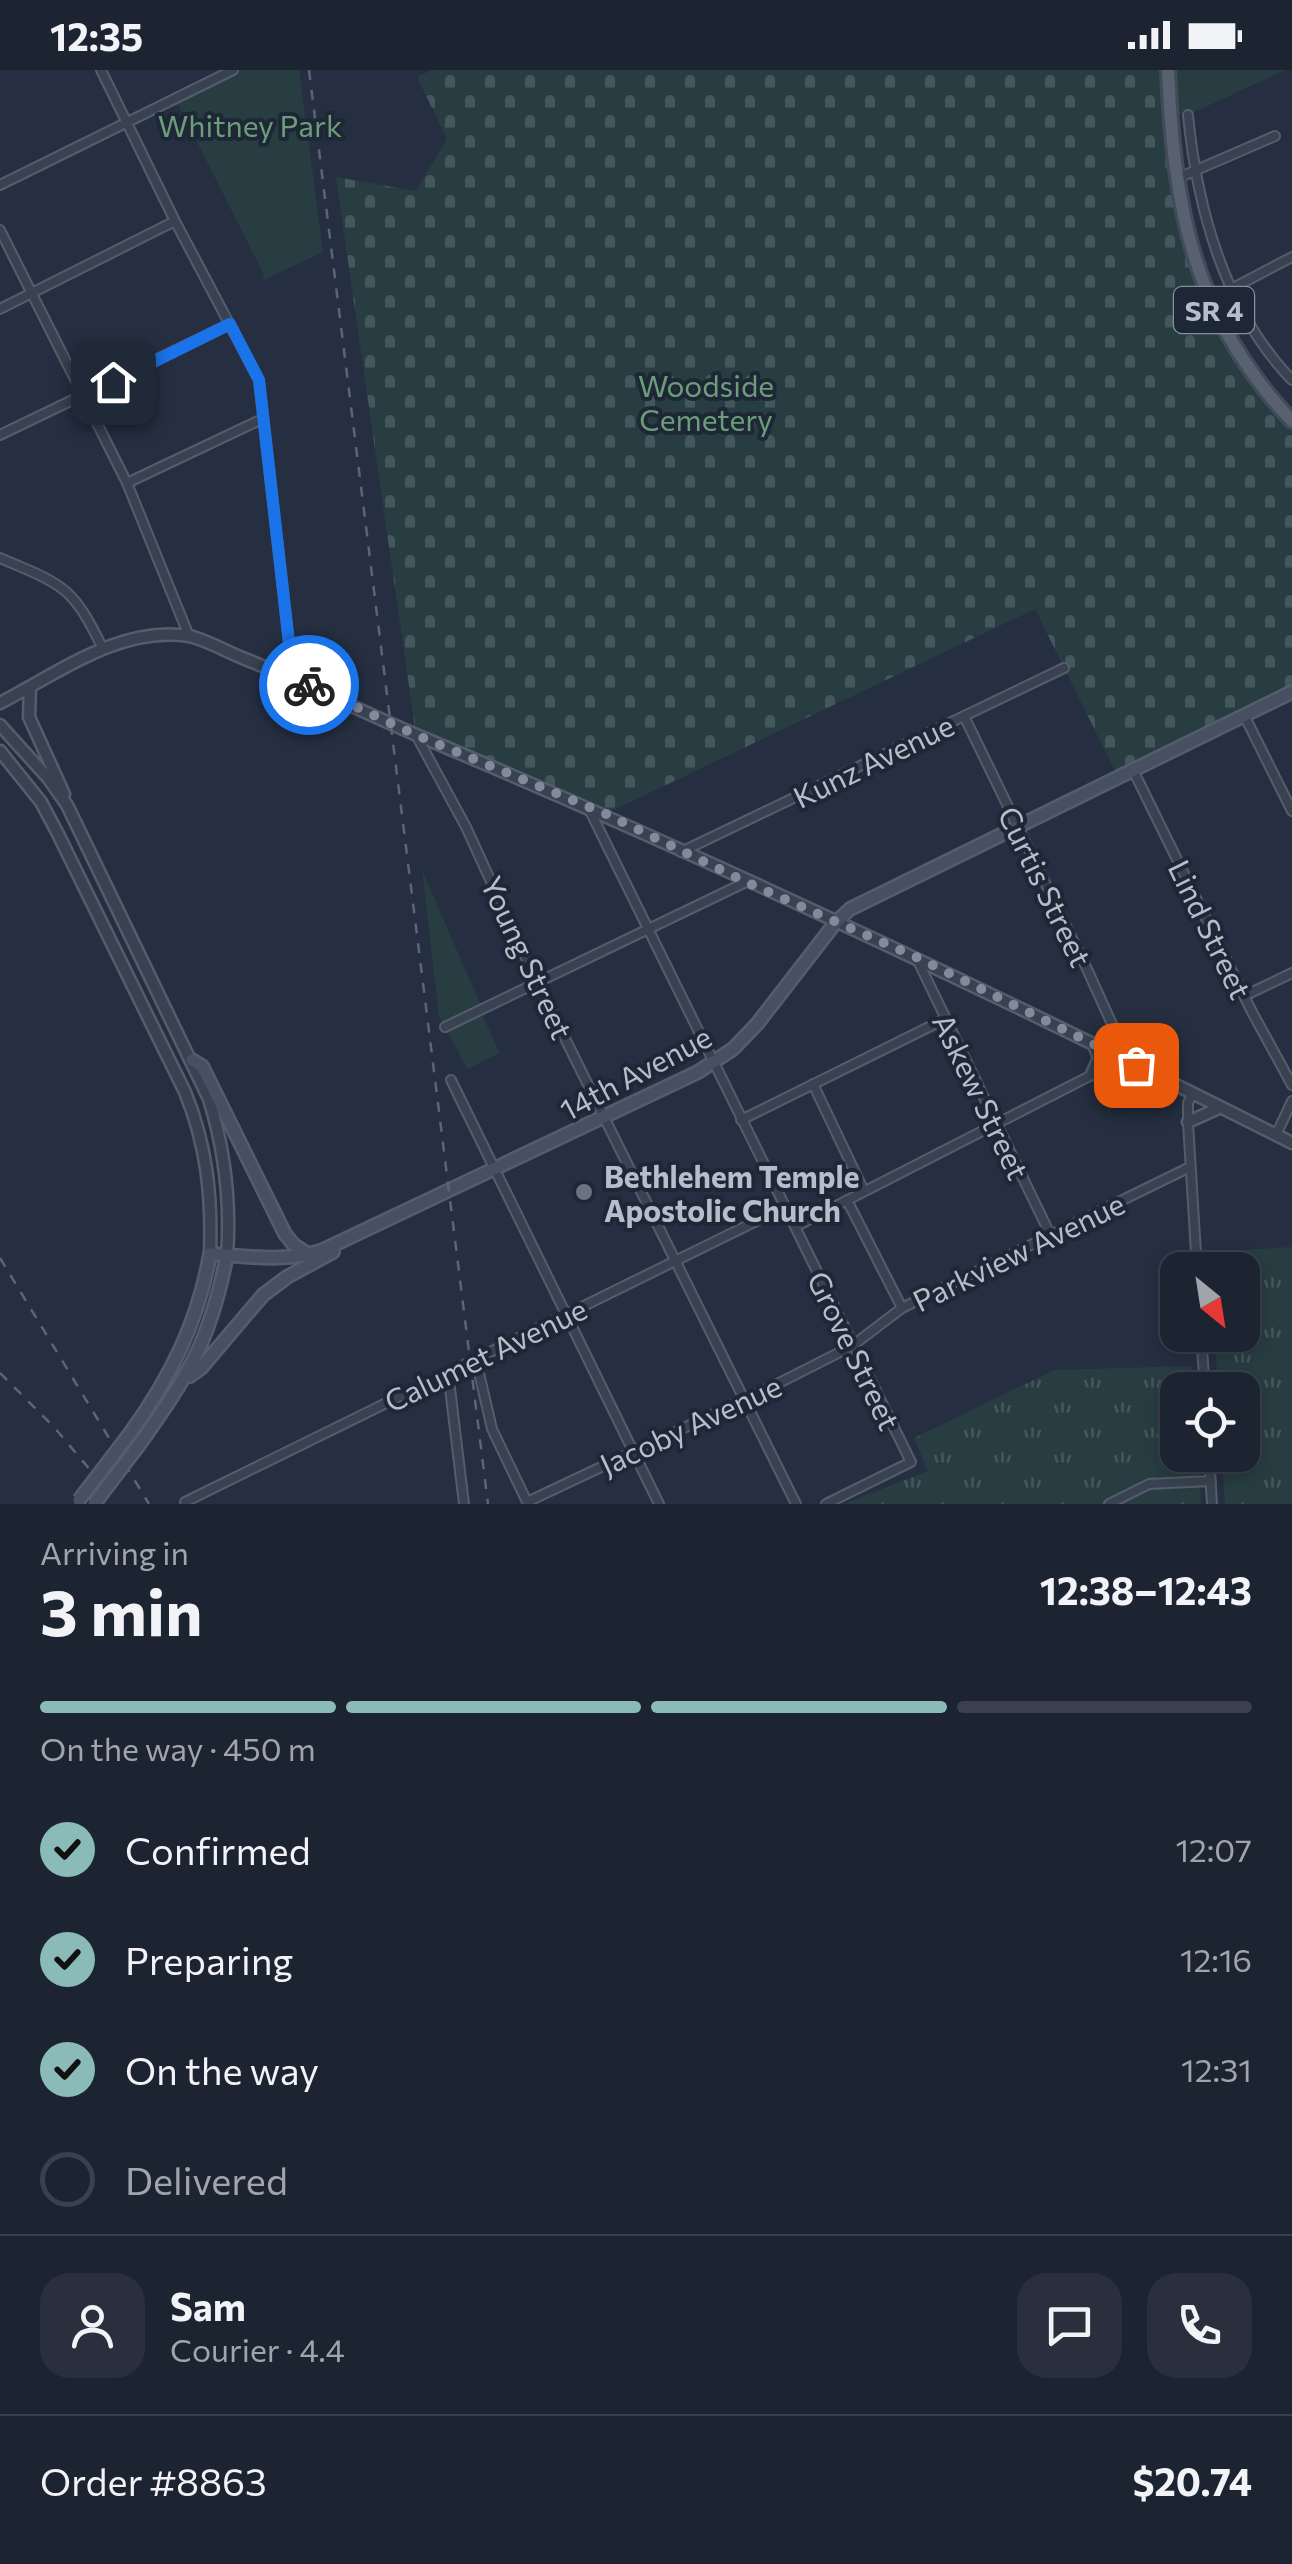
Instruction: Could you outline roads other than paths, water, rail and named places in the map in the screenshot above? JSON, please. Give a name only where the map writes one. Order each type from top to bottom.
[{"type":"main road","name":"SR 4","points":[[1168,70],[1175,180],[1194,258],[1219,320],[1242,361],[1292,421]]},
{"type":"main road","name":"14th Avenue","points":[[210,1254],[274,1258],[309,1255],[606,1118],[714,1062],[758,1024],[850,909],[1292,692]]},
{"type":"main road","points":[[192,1060],[202,1066],[286,1234],[309,1255]]},
{"type":"main road","points":[[186,1378],[201,1368],[264,1295],[287,1277],[332,1254],[339,1242]]},
{"type":"main road","points":[[78,1502],[131,1432],[180,1356],[210,1254]]},
{"type":"main road","points":[[94,1504],[186,1378],[214,1314],[227,1255]]},
{"type":"street","points":[[101,70],[259,380],[293,678]]},
{"type":"street","points":[[0,186],[234,70]]},
{"type":"street","points":[[1188,115],[1194,172],[1211,239],[1258,341],[1292,380]]},
{"type":"street","points":[[1175,180],[1275,136]]},
{"type":"street","points":[[0,310],[175,221]]},
{"type":"street","points":[[0,230],[126,483],[189,636]]},
{"type":"street","points":[[1233,288],[1292,258]]},
{"type":"street","points":[[0,435],[230,324]]},
{"type":"street","points":[[126,483],[262,419]]},
{"type":"street","points":[[0,558],[58,582],[86,613],[103,648]]},
{"type":"street","points":[[0,703],[103,648],[136,639],[189,636],[588,808],[916,957],[1292,1143]]},
{"type":"street","name":"Kunz Avenue","points":[[681,852],[1064,668]]},
{"type":"street","points":[[30,688],[29,716],[60,780],[67,805]]},
{"type":"street","points":[[1244,715],[1291,806]]},
{"type":"street","name":"Curtis Street","points":[[964,716],[1115,1030],[1123,1058]]},
{"type":"street","points":[[0,724],[67,805],[192,1060],[208,1099],[225,1164],[229,1206],[227,1255]]},
{"type":"street","name":"Young Street","points":[[416,735],[466,827],[538,982],[796,1504]]},
{"type":"street","points":[[0,752],[40,802],[58,834],[185,1092],[208,1170],[210,1254]]},
{"type":"street","name":"Lind Street","points":[[1133,770],[1292,1085]]},
{"type":"street","name":"Grove Street","points":[[588,808],[910,1462],[829,1503]]},
{"type":"street","points":[[445,1027],[746,882]]},
{"type":"street","name":"Askew Street","points":[[916,957],[1050,1234]]},
{"type":"street","points":[[1244,996],[1292,973]]},
{"type":"street","points":[[742,1120],[945,1019]]},
{"type":"street","points":[[1094,1044],[1106,1042],[1115,1030]]},
{"type":"street","points":[[1092,1074],[1099,1058],[1094,1044]]},
{"type":"street","points":[[796,1228],[1123,1058]]},
{"type":"street","points":[[451,1080],[659,1504]]},
{"type":"street","points":[[813,1084],[864,1191]]},
{"type":"street","points":[[1192,1094],[1188,1122],[1195,1252]]},
{"type":"street","points":[[1276,1135],[1292,1101]]},
{"type":"street","points":[[1188,1122],[1220,1108]]},
{"type":"street","name":"Parkview Avenue","points":[[852,1346],[902,1308],[1190,1166]]},
{"type":"street","points":[[848,1200],[902,1308]]},
{"type":"street","name":"Calumet Avenue","points":[[184,1502],[785,1208]]},
{"type":"street","name":"Jacoby Avenue","points":[[528,1503],[852,1346]]},
{"type":"street","points":[[476,1360],[492,1429],[528,1503]]},
{"type":"street","points":[[448,1372],[464,1504]]},
{"type":"street","points":[[1210,1472],[1212,1504]]},
{"type":"street","points":[[1109,1504],[1149,1484],[1211,1481]]},
{"type":"railway","points":[[309,70],[488,1504]]},
{"type":"railway","points":[[0,1258],[149,1504]]},
{"type":"railway","points":[[0,1373],[91,1471]]},
{"type":"place","name":"Bethlehem Temple Apostolic Church","points":[[584,1192]]},
{"type":"park label","name":"Whitney Park","points":[[250,124]]},
{"type":"park label","name":"Woodside Cemetery","points":[[706,401]]}]
